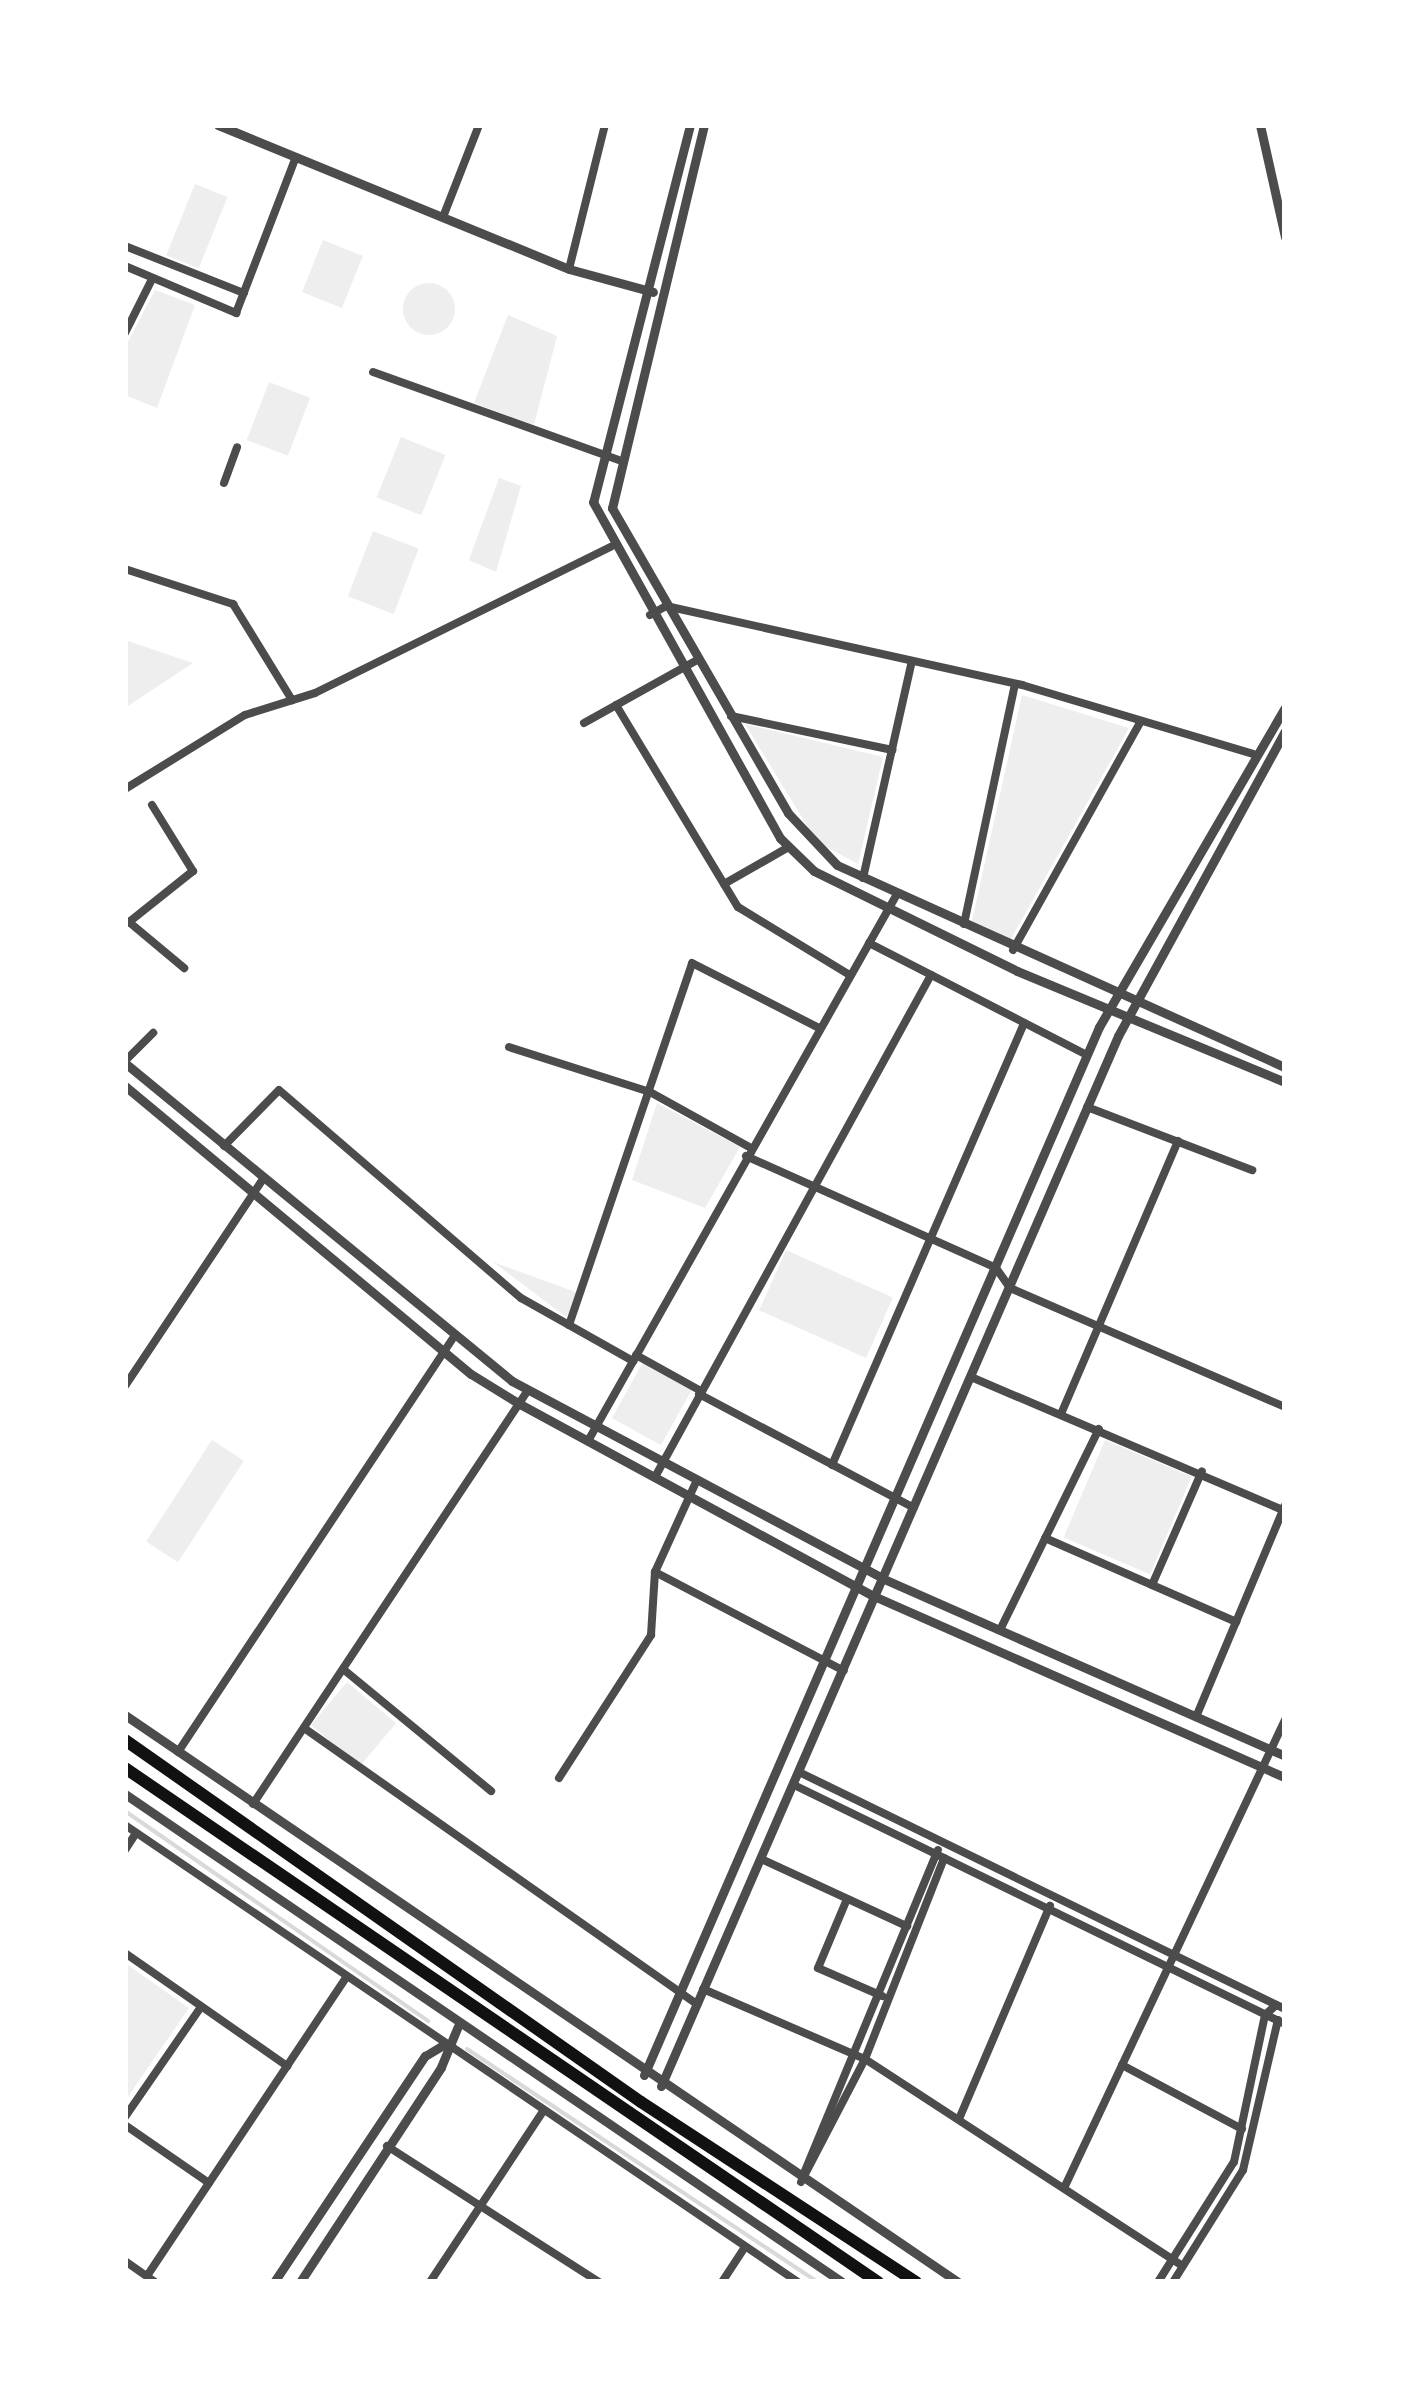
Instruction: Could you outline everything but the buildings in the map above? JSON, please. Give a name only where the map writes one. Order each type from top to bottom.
[{"type":"highway","points":[[125,1740],[466,1979],[916,2282]]},
{"type":"highway","points":[[125,1768],[454,1998],[878,2282]]},
{"type":"street","points":[[442,217],[479,125]]},
{"type":"street","points":[[569,269],[605,125]]},
{"type":"street","points":[[690,125],[593,502],[611,547],[788,848],[889,908],[1107,1012],[1285,1082]]},
{"type":"street","points":[[704,125],[619,460],[612,508],[730,716],[810,844],[863,878],[1115,998],[1285,1067]]},
{"type":"street","points":[[1260,125],[1285,237]]},
{"type":"street","points":[[222,126],[569,269],[661,294]]},
{"type":"street","points":[[125,266],[236,314],[296,157]]},
{"type":"street","points":[[125,246],[244,292]]},
{"type":"street","points":[[125,333],[152,279]]},
{"type":"street","points":[[373,372],[619,460]]},
{"type":"street","points":[[224,484],[237,448]]},
{"type":"street","points":[[125,789],[245,715],[292,700],[611,547]]},
{"type":"street","points":[[125,569],[233,604],[292,700]]},
{"type":"street","points":[[650,615],[666,606],[1015,684],[1253,754]]},
{"type":"street","points":[[584,723],[698,660]]},
{"type":"street","points":[[863,878],[912,661]]},
{"type":"street","points":[[963,926],[1015,684]]},
{"type":"street","points":[[616,705],[724,884],[758,926],[850,976]]},
{"type":"street","points":[[644,2075],[828,1663],[1087,1054],[1253,754],[1285,708]]},
{"type":"street","points":[[730,716],[892,750]]},
{"type":"street","points":[[1013,950],[1142,721]]},
{"type":"street","points":[[661,2086],[1126,1020],[1284,737]]},
{"type":"street","points":[[152,805],[193,870],[129,922],[184,968]]},
{"type":"street","points":[[724,884],[788,848]]},
{"type":"street","points":[[588,1441],[897,894]]},
{"type":"street","points":[[868,943],[1087,1054]]},
{"type":"street","points":[[570,1325],[692,963],[820,1028]]},
{"type":"street","points":[[656,1477],[931,975]]},
{"type":"street","points":[[832,1465],[1024,1023]]},
{"type":"street","points":[[153,1033],[125,1062],[452,1338],[528,1390],[884,1579],[1285,1756]]},
{"type":"street","points":[[510,1047],[650,1092],[811,1192],[996,1268],[1010,1288],[1285,1407]]},
{"type":"street","points":[[125,1086],[444,1352],[518,1403],[876,1597],[1285,1777]]},
{"type":"street","points":[[224,1146],[279,1090],[521,1298],[914,1508]]},
{"type":"street","points":[[1087,1107],[1252,1170]]},
{"type":"street","points":[[1061,1414],[1178,1141]]},
{"type":"street","points":[[125,1386],[263,1179]]},
{"type":"street","points":[[178,1752],[452,1338]]},
{"type":"street","points":[[971,1378],[1284,1508],[1196,1717]]},
{"type":"street","points":[[253,1804],[528,1390]]},
{"type":"street","points":[[1000,1630],[1099,1429]]},
{"type":"street","points":[[1152,1586],[1202,1471]]},
{"type":"street","points":[[560,1778],[651,1635],[655,1572],[698,1480]]},
{"type":"street","points":[[1045,1538],[1236,1622]]},
{"type":"street","points":[[655,1572],[844,1671]]},
{"type":"street","points":[[342,1669],[490,1791]]},
{"type":"street","points":[[125,1716],[644,2075],[958,2282]]},
{"type":"street","points":[[1065,2186],[1285,1720]]},
{"type":"street","points":[[304,1728],[696,2004]]},
{"type":"street","points":[[799,1772],[1281,2007]]},
{"type":"street","points":[[794,1784],[1282,2022]]},
{"type":"street","points":[[125,1794],[458,2026],[842,2282]]},
{"type":"street","points":[[125,1826],[798,2282]]},
{"type":"street","points":[[125,1850],[136,1833]]},
{"type":"street","points":[[802,2182],[864,2058],[915,1930],[944,1843]]},
{"type":"street","points":[[802,2182],[906,1926],[939,1856]]},
{"type":"street","points":[[761,1860],[915,1930]]},
{"type":"street","points":[[960,2119],[1054,1897]]},
{"type":"street","points":[[847,1899],[818,1968],[888,1998]]},
{"type":"street","points":[[125,1953],[287,2066]]},
{"type":"street","points":[[146,2276],[346,1978]]},
{"type":"street","points":[[704,1989],[864,2058],[1184,2266]]},
{"type":"street","points":[[201,2006],[125,2121],[209,2182]]},
{"type":"street","points":[[1265,2015],[1281,2007]]},
{"type":"street","points":[[1173,2282],[1232,2192],[1282,2022],[1281,2007]]},
{"type":"street","points":[[1158,2282],[1224,2185],[1242,2128],[1265,2015]]},
{"type":"street","points":[[300,2282],[441,2066],[446,2044],[458,2026]]},
{"type":"street","points":[[274,2282],[425,2056],[446,2044]]},
{"type":"street","points":[[1122,2064],[1251,2134]]},
{"type":"street","points":[[430,2282],[542,2112]]},
{"type":"street","points":[[387,2146],[599,2282]]},
{"type":"street","points":[[722,2282],[745,2247]]},
{"type":"street","points":[[125,2261],[155,2282]]},
{"type":"shaded area","points":[[195,184],[227,197],[199,269],[166,255]]},
{"type":"shaded area","points":[[323,240],[363,256],[342,308],[302,292]]},
{"type":"shaded area","points":[[429,283],[447,291],[455,309],[447,327],[429,335],[411,327],[403,309],[411,291]]},
{"type":"shaded area","points":[[155,290],[195,305],[157,408],[125,395],[125,347]]},
{"type":"shaded area","points":[[508,315],[557,336],[534,425],[474,403]]},
{"type":"shaded area","points":[[269,382],[310,398],[288,456],[247,440]]},
{"type":"shaded area","points":[[401,437],[446,455],[421,515],[377,497]]},
{"type":"shaded area","points":[[499,478],[521,486],[496,572],[469,560]]},
{"type":"shaded area","points":[[373,531],[419,549],[394,614],[348,596]]},
{"type":"shaded area","points":[[125,640],[193,663],[125,708]]},
{"type":"shaded area","points":[[1022,695],[1129,728],[1011,939],[972,921]]},
{"type":"shaded area","points":[[745,724],[883,757],[858,864],[817,842]]},
{"type":"shaded area","points":[[657,1103],[740,1147],[705,1208],[632,1180]]},
{"type":"shaded area","points":[[786,1250],[893,1298],[866,1358],[759,1310]]},
{"type":"shaded area","points":[[493,1262],[581,1294],[566,1317]]},
{"type":"shaded area","points":[[643,1362],[692,1389],[661,1445],[612,1418]]},
{"type":"shaded area","points":[[212,1440],[244,1461],[178,1562],[146,1541]]},
{"type":"shaded area","points":[[1105,1440],[1192,1477],[1150,1574],[1064,1538]]},
{"type":"shaded area","points":[[347,1682],[396,1723],[360,1766],[311,1725]]},
{"type":"shaded area","points":[[125,1963],[189,2008],[125,2101]]},
{"type":"waterway","points":[[125,1811],[428,2021]]},
{"type":"waterway","points":[[467,2049],[818,2282]]}]
